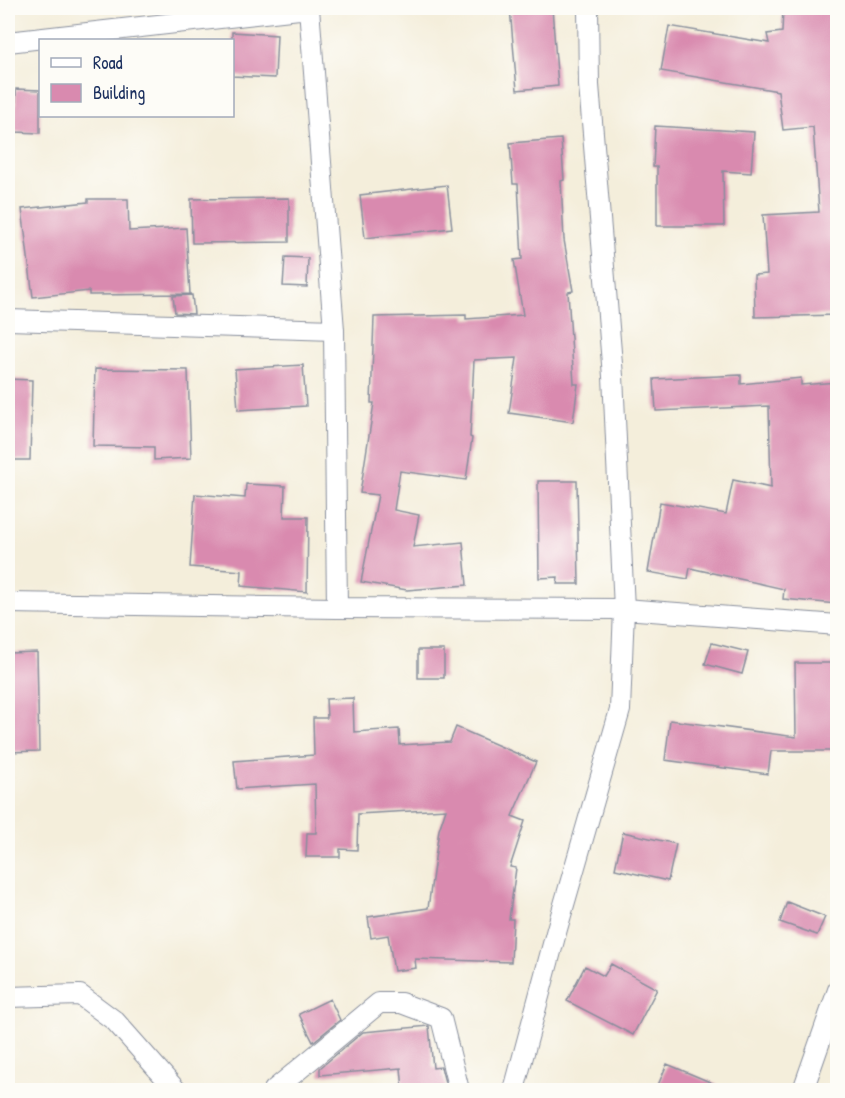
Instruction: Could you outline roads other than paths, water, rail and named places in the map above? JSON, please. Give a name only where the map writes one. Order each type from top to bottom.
[{"type":"street","points":[[8,42],[309,8],[334,330],[337,608]]},
{"type":"street","points":[[514,1090],[557,929],[620,710],[624,609],[613,376],[589,85],[588,8]]},
{"type":"street","points":[[8,320],[334,330]]},
{"type":"street","points":[[8,603],[624,609],[837,625]]},
{"type":"street","points":[[803,1090],[837,990]]},
{"type":"street","points":[[8,997],[80,995],[115,1021],[176,1090]]},
{"type":"street","points":[[273,1090],[379,1003],[389,1002],[441,1018],[459,1090]]}]
